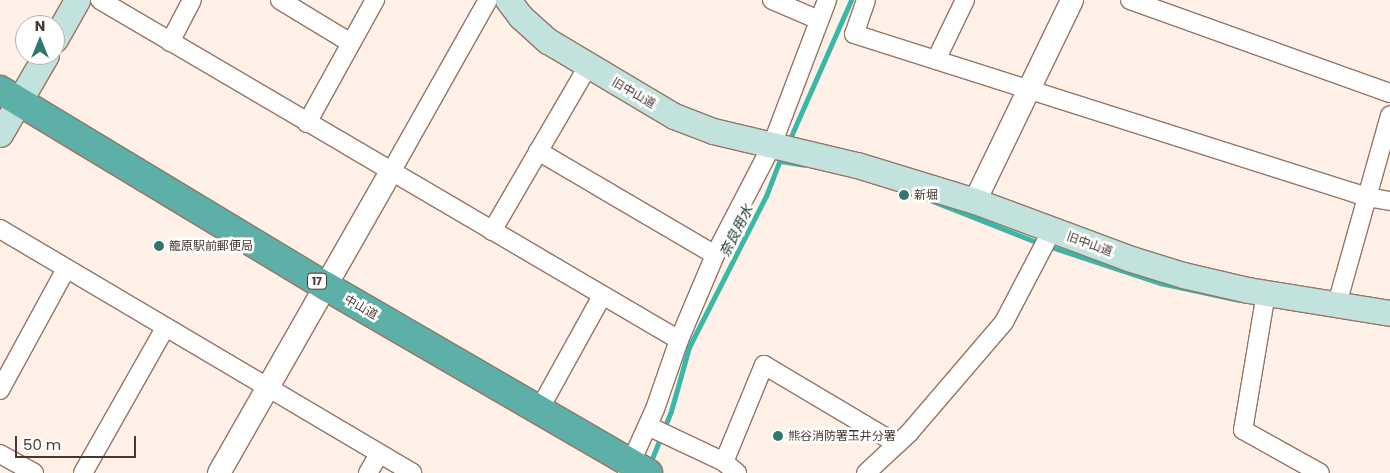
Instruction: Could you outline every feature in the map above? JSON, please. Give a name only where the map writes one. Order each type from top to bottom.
[{"type":"highway","name":"中山道","points":[[10,95],[327,287],[539,410],[636,469]]},
{"type":"main road","points":[[65,21],[77,0]]},
{"type":"main road","name":"旧中山道","points":[[508,0],[521,17],[548,41],[674,116],[713,131],[857,165],[975,201],[1128,258],[1183,275],[1266,293],[1390,313]]},
{"type":"main road","points":[[0,134],[10,95],[37,65]]},
{"type":"street","points":[[100,0],[679,340]]},
{"type":"street","points":[[170,42],[192,0]]},
{"type":"street","points":[[280,0],[351,42]]},
{"type":"street","points":[[307,123],[375,0]]},
{"type":"street","points":[[219,473],[327,287],[488,0]]},
{"type":"street","points":[[772,0],[819,20]]},
{"type":"street","points":[[636,469],[660,431],[679,340],[715,254],[783,147],[826,0]]},
{"type":"street","points":[[866,0],[854,34],[1367,196],[1390,201]]},
{"type":"street","points":[[936,60],[965,0]]},
{"type":"street","points":[[975,201],[1072,0]]},
{"type":"street","points":[[1130,0],[1390,93]]},
{"type":"street","points":[[492,231],[588,66]]},
{"type":"street","points":[[1337,304],[1390,115]]},
{"type":"street","points":[[538,152],[715,254]]},
{"type":"street","points":[[0,229],[412,473]]},
{"type":"street","points":[[866,473],[897,444],[1004,322],[1052,230]]},
{"type":"street","points":[[0,390],[66,269]]},
{"type":"street","points":[[1266,293],[1243,430],[1320,473]]},
{"type":"street","points":[[539,410],[602,296]]},
{"type":"street","points":[[83,473],[165,328]]},
{"type":"street","points":[[660,431],[730,467],[764,365],[897,444]]},
{"type":"street","points":[[0,454],[34,473]]},
{"type":"street","points":[[368,473],[379,454]]},
{"type":"waterway","name":"奈良用水","points":[[788,143],[851,0]]},
{"type":"waterway","name":"奈良用水","points":[[649,466],[671,411],[689,347],[766,196],[780,160]]},
{"type":"waterway","points":[[780,161],[804,165]]},
{"type":"waterway","points":[[922,197],[1036,242],[1160,283],[1239,300]]},
{"type":"place","name":"新堀","points":[[904,195]]},
{"type":"place","name":"籠原駅前郵便局","points":[[159,246]]},
{"type":"place","name":"熊谷消防署玉井分署","points":[[778,436]]}]
